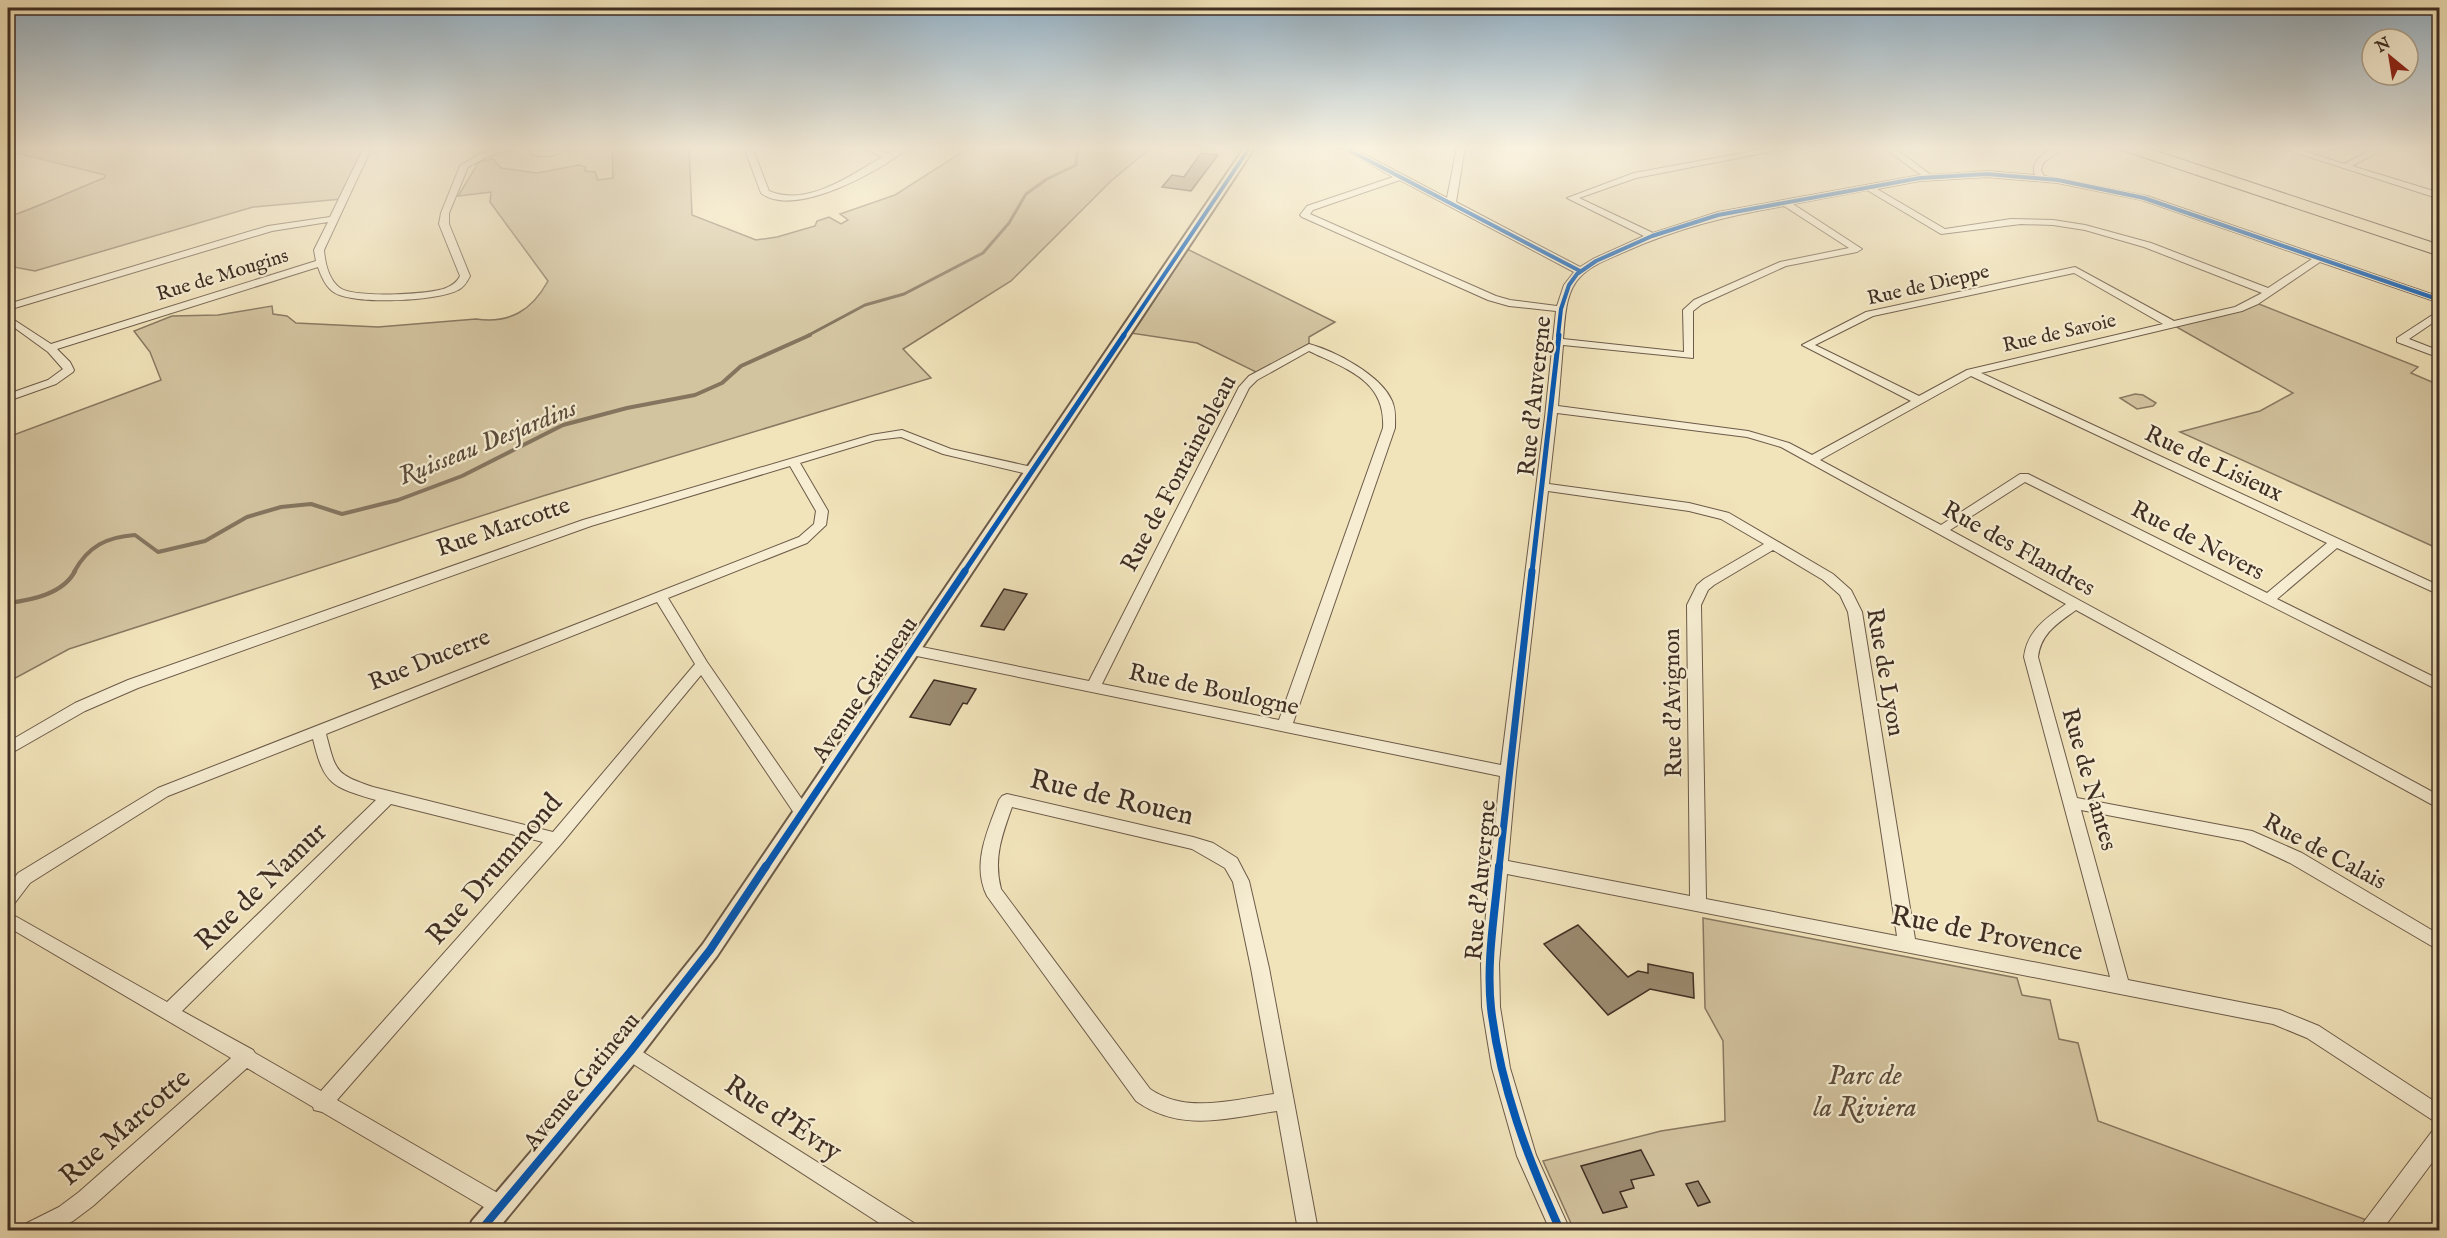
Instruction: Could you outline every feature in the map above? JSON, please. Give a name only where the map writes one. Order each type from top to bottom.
[{"type":"highway","points":[[2314,205],[2392,229],[2439,237]]},
{"type":"highway","points":[[2325,205],[2392,229],[2439,252]]},
{"type":"street","name":"Rue de Mougins","points":[[49,348],[320,262],[319,250],[339,205]]},
{"type":"street","points":[[320,262],[336,290],[347,294],[431,295],[456,287],[465,276],[443,220],[448,205]]},
{"type":"street","name":"Avenue Gatineau","points":[[481,1230],[630,1052],[710,950],[1211,205]]},
{"type":"street","points":[[1319,205],[1310,208],[1305,215],[1492,297],[1509,303],[1561,309]]},
{"type":"street","points":[[1456,205],[1580,271],[1652,236],[1718,215],[1770,205]]},
{"type":"street","points":[[1585,205],[1652,236]]},
{"type":"street","points":[[1558,340],[1689,356],[1688,310],[1694,304],[1777,266],[1857,249],[1788,205]]},
{"type":"street","points":[[1898,205],[1944,232],[2011,221],[2077,226],[2137,242],[2269,292]]},
{"type":"street","points":[[2168,205],[2439,300]]},
{"type":"street","points":[[8,307],[271,228],[332,219]]},
{"type":"street","name":"Rue de Savoie","points":[[1811,460],[1971,372],[2246,306],[2320,258]]},
{"type":"street","name":"Rue de Dieppe","points":[[1918,400],[1807,345],[1880,311],[2075,270],[2173,325]]},
{"type":"street","name":"Rue d'Auvergne","points":[[1560,1230],[1519,1132],[1495,1033],[1490,964],[1508,772],[1552,409],[1561,309],[1569,285],[1580,271]]},
{"type":"street","points":[[2439,313],[2401,340],[2439,355]]},
{"type":"street","points":[[8,319],[49,348],[67,364],[69,370],[52,382],[8,398]]},
{"type":"street","name":"Rue de Fontainebleau","points":[[1093,687],[1244,387],[1258,375],[1310,347],[1367,378],[1386,398],[1392,411],[1389,428],[1284,727]]},
{"type":"street","name":"Rue de Lisieux","points":[[1971,372],[2439,591]]},
{"type":"street","name":"Rue des Flandres","points":[[1552,409],[1761,436],[1811,460],[1941,530],[2439,803]]},
{"type":"street","name":"Rue Marcotte","points":[[8,749],[117,690],[587,523],[875,437],[902,433],[946,452],[1032,471]]},
{"type":"street","name":"Rue Ducerre","points":[[8,899],[24,878],[149,799],[318,730],[790,545],[820,525],[822,511],[793,461]]},
{"type":"street","name":"Rue de Nevers","points":[[1941,530],[2024,477],[2439,686]]},
{"type":"street","name":"Rue de Lyon","points":[[1542,487],[1714,512],[1736,521],[1774,543],[1838,585],[1852,602],[1907,944]]},
{"type":"street","name":"Rue d'Avignon","points":[[1698,904],[1694,605],[1702,588],[1709,582],[1774,543]]},
{"type":"street","points":[[2267,600],[2335,543]]},
{"type":"street","points":[[660,596],[702,665],[802,812]]},
{"type":"street","name":"Rue de Nantes","points":[[2076,604],[2040,631],[2031,648],[2033,668],[2073,803],[2121,985]]},
{"type":"street","name":"Rue de Boulogne","points":[[912,650],[1508,772]]},
{"type":"street","name":"Rue Drummond","points":[[321,1104],[556,839],[702,665]]},
{"type":"street","points":[[318,730],[334,777],[389,797],[556,839]]},
{"type":"street","name":"Rue de Namur","points":[[169,1012],[389,797]]},
{"type":"street","name":"Rue de Rouen","points":[[1283,1101],[1197,1112],[1167,1109],[1143,1095],[993,891],[987,867],[988,855],[1007,800],[1193,843],[1231,862],[1237,870],[1246,896],[1308,1230]]},
{"type":"street","name":"Rue de Calais","points":[[2073,803],[2246,835],[2296,858],[2439,944]]},
{"type":"street","name":"Rue de Provence","points":[[1498,866],[2249,1010],[2293,1022],[2334,1045],[2439,1116]]},
{"type":"street","points":[[8,919],[247,1056],[321,1104],[501,1206]]},
{"type":"street","name":"Rue d'Évry","points":[[630,1052],[907,1230]]},
{"type":"street","name":"Rue Marcotte","points":[[34,1230],[66,1214],[86,1199],[247,1056]]},
{"type":"street","points":[[2370,1230],[2439,1136]]},
{"type":"green space","points":[[40,205],[278,205],[253,207],[35,271],[8,266],[8,217]]},
{"type":"green space","points":[[492,205],[692,205],[692,215],[756,240],[777,237],[815,226],[817,221],[829,217],[841,224],[848,220],[840,214],[867,205],[1087,205],[1011,281],[903,349],[931,378],[543,496],[69,649],[8,682],[8,437],[161,380],[150,352],[134,331],[172,316],[218,315],[272,306],[273,314],[287,316],[296,323],[378,327],[499,319],[510,317],[527,307],[535,300],[548,281]]},
{"type":"green space","points":[[1183,247],[1335,322],[1309,337],[1309,347],[1260,374],[1197,343],[1124,332]]},
{"type":"green space","points":[[2254,302],[2418,367],[2411,373],[2439,385],[2439,549],[2180,432],[2260,411],[2293,393],[2173,325]]},
{"type":"green space","points":[[2135,394],[2143,395],[2156,403],[2153,406],[2137,409],[2120,398]]},
{"type":"green space","name":"Parc de la Riviera","points":[[1703,918],[2017,978],[2022,995],[2050,1000],[2059,1039],[2078,1043],[2098,1121],[2375,1223],[2370,1230],[1574,1230],[1543,1161],[1661,1131],[1725,1121],[1723,1041],[1705,1008]]},
{"type":"building","points":[[1004,589],[1027,594],[1004,630],[981,626]]},
{"type":"building","points":[[934,680],[976,689],[967,704],[963,703],[950,725],[910,717]]},
{"type":"building","points":[[1578,925],[1628,977],[1638,971],[1648,973],[1648,964],[1693,973],[1694,998],[1650,989],[1608,1015],[1544,944]]},
{"type":"building","points":[[1641,1150],[1654,1175],[1631,1180],[1634,1188],[1620,1192],[1627,1207],[1603,1213],[1581,1166]]},
{"type":"building","points":[[1698,1181],[1710,1202],[1698,1206],[1686,1184]]},
{"type":"waterway","name":"Ruisseau Desjardins","points":[[807,336],[865,305],[904,294],[983,253],[1009,223],[1020,205]]},
{"type":"waterway","name":"Ruisseau Desjardins","points":[[74,572],[92,549],[116,538],[135,535],[158,552],[205,541],[247,517],[281,507],[311,504],[342,514],[398,500],[462,476],[563,425],[627,408],[695,395],[722,383],[741,366],[810,335]]},
{"type":"waterway","name":"Ruisseau Desjardins","points":[[8,603],[37,598],[55,590],[70,579],[75,571]]},
{"type":"cycle path","points":[[481,1230],[630,1052],[710,950],[1211,205]]},
{"type":"cycle path","points":[[1453,205],[1580,271]]},
{"type":"cycle path","points":[[1560,1230],[1527,1156],[1501,1068],[1491,1007],[1490,964],[1508,772],[1551,417],[1561,309],[1569,285],[1577,274],[1596,261],[1652,236],[1718,215],[1774,205]]},
{"type":"cycle path","points":[[2164,205],[2440,300]]}]
